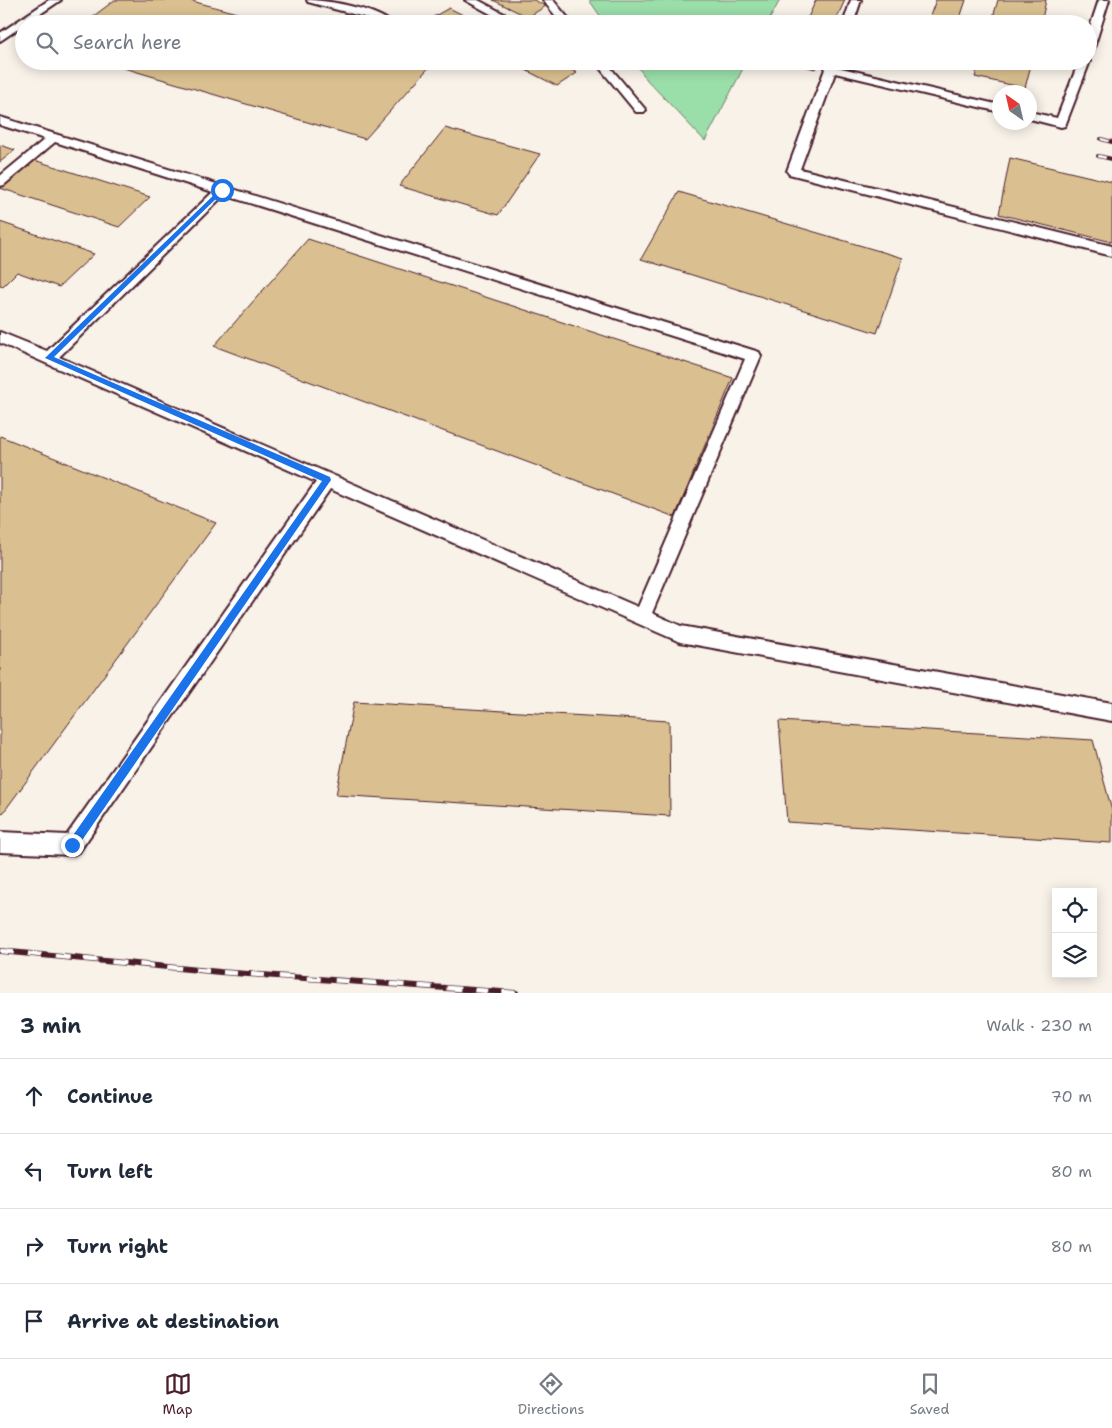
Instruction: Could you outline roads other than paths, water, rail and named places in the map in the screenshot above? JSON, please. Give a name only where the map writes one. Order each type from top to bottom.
[{"type":"lane","points":[[34,15],[56,0]]},
{"type":"lane","points":[[312,0],[364,15]]},
{"type":"lane","points":[[470,0],[500,15]]},
{"type":"lane","points":[[548,0],[560,15]]},
{"type":"lane","points":[[851,15],[856,0]]},
{"type":"lane","points":[[1097,22],[1104,0]]},
{"type":"lane","points":[[0,38],[15,28]]},
{"type":"lane","points":[[607,70],[640,110]]},
{"type":"lane","points":[[830,70],[793,171],[1112,251]]},
{"type":"lane","points":[[851,70],[992,107]]},
{"type":"lane","points":[[1037,118],[1061,123],[1082,70]]},
{"type":"lane","points":[[0,121],[754,356],[642,617]]},
{"type":"lane","points":[[0,182],[53,138]]},
{"type":"lane","points":[[49,358],[222,190]]},
{"type":"lane","points":[[0,337],[680,634],[1112,712]]},
{"type":"lane","points":[[0,842],[72,845],[327,480]]},
{"type":"railway","points":[[1101,139],[1112,142]]},
{"type":"railway","points":[[1098,156],[1112,159]]},
{"type":"railway","points":[[0,951],[220,972],[516,993]]}]
